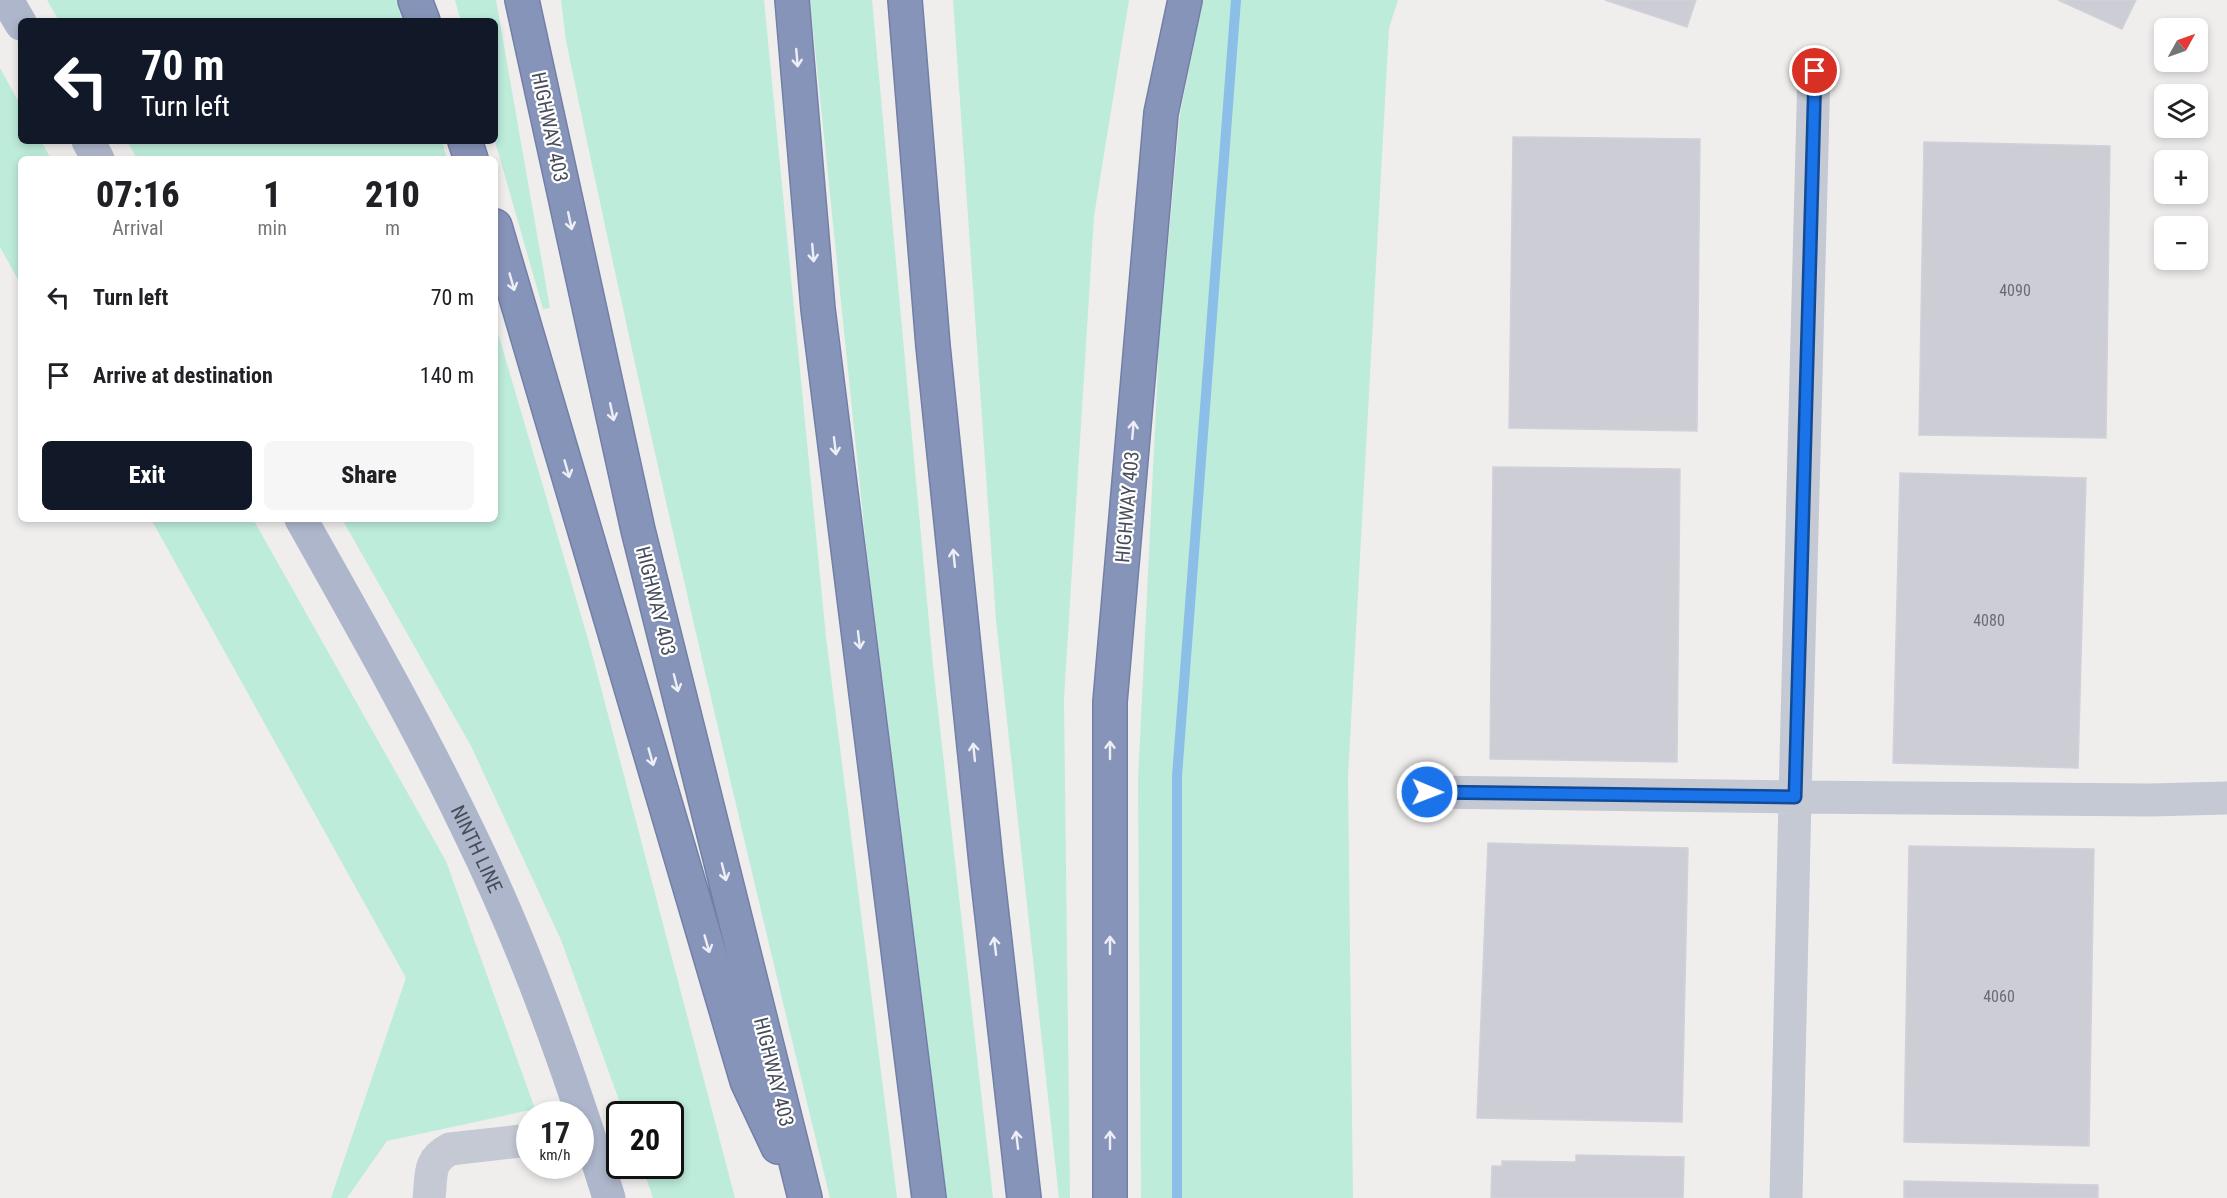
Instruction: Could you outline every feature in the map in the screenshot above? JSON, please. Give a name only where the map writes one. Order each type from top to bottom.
[{"type":"highway","points":[[415,0],[422,18]]},
{"type":"highway","name":"HIGHWAY 403","points":[[522,0],[638,530],[803,1198]]},
{"type":"highway","points":[[792,0],[818,309],[929,1198]]},
{"type":"highway","points":[[905,0],[933,346],[986,862],[1024,1198]]},
{"type":"highway","name":"HIGHWAY 403","points":[[1110,1198],[1110,702],[1161,113],[1185,0]]},
{"type":"highway","points":[[498,236],[747,1081],[803,1198]]},
{"type":"main road","points":[[7,0],[18,19]]},
{"type":"main road","name":"NINTH LINE","points":[[303,522],[381,661],[469,831],[529,967],[575,1101]]},
{"type":"main road","name":"NINTH LINE","points":[[594,1156],[609,1198]]},
{"type":"lane","points":[[1786,1198],[1815,71]]},
{"type":"lane","points":[[1427,792],[2139,800],[2227,798]]},
{"type":"lane","points":[[429,1198],[433,1161],[439,1154],[450,1149],[516,1142]]},
{"type":"green space","points":[[47,0],[401,0],[406,18],[57,18]]},
{"type":"green space","points":[[455,0],[496,0],[550,308],[543,309],[496,144],[498,144],[498,18],[460,18]]},
{"type":"green space","points":[[561,0],[764,0],[826,637],[897,1198],[830,1198],[660,476],[596,186],[566,41]]},
{"type":"green space","points":[[810,0],[872,0],[933,666],[993,1198],[947,1198],[867,555]]},
{"type":"green space","points":[[953,0],[1129,0],[1094,216],[1064,698],[1070,1198],[1059,1198],[996,620]]},
{"type":"green space","points":[[1203,0],[1398,0],[1389,28],[1348,777],[1353,1198],[1141,1198],[1138,781],[1159,344],[1180,114]]},
{"type":"green space","points":[[0,68],[18,101],[18,144],[43,144],[49,156],[18,156],[18,280],[0,247]]},
{"type":"green space","points":[[129,144],[443,144],[446,156],[135,156]]},
{"type":"green space","points":[[498,333],[590,646],[735,1198],[653,1198],[646,1179],[684,1179],[684,1101],[619,1101],[561,940],[471,746],[344,522],[498,522]]},
{"type":"green space","points":[[153,522],[255,522],[446,861],[532,1101],[516,1101],[516,1113],[387,1141],[347,1198],[331,1198],[406,978]]},
{"type":"building","points":[[1605,0],[1696,0],[1687,27]]},
{"type":"building","points":[[2058,0],[2136,0],[2122,29]]},
{"type":"building","points":[[1513,137],[1700,139],[1697,431],[1509,428]]},
{"type":"building","points":[[1924,142],[2110,146],[2106,438],[1919,435]]},
{"type":"building","points":[[1493,467],[1680,469],[1677,762],[1490,759]]},
{"type":"building","points":[[1900,473],[2086,478],[2078,768],[1893,763]]},
{"type":"building","points":[[1488,843],[1688,848],[1682,1122],[1477,1118]]},
{"type":"building","points":[[1909,846],[2094,849],[2089,1146],[1904,1142]]},
{"type":"building","points":[[1576,1155],[1684,1157],[1683,1198],[1491,1198],[1492,1166],[1502,1166],[1502,1161],[1576,1162]]},
{"type":"building","points":[[1904,1181],[2098,1185],[2098,1198],[1904,1198]]},
{"type":"waterway","points":[[1177,1198],[1177,776],[1236,0]]},
{"type":"route","points":[[1427,792],[1795,797],[1815,71]]}]
